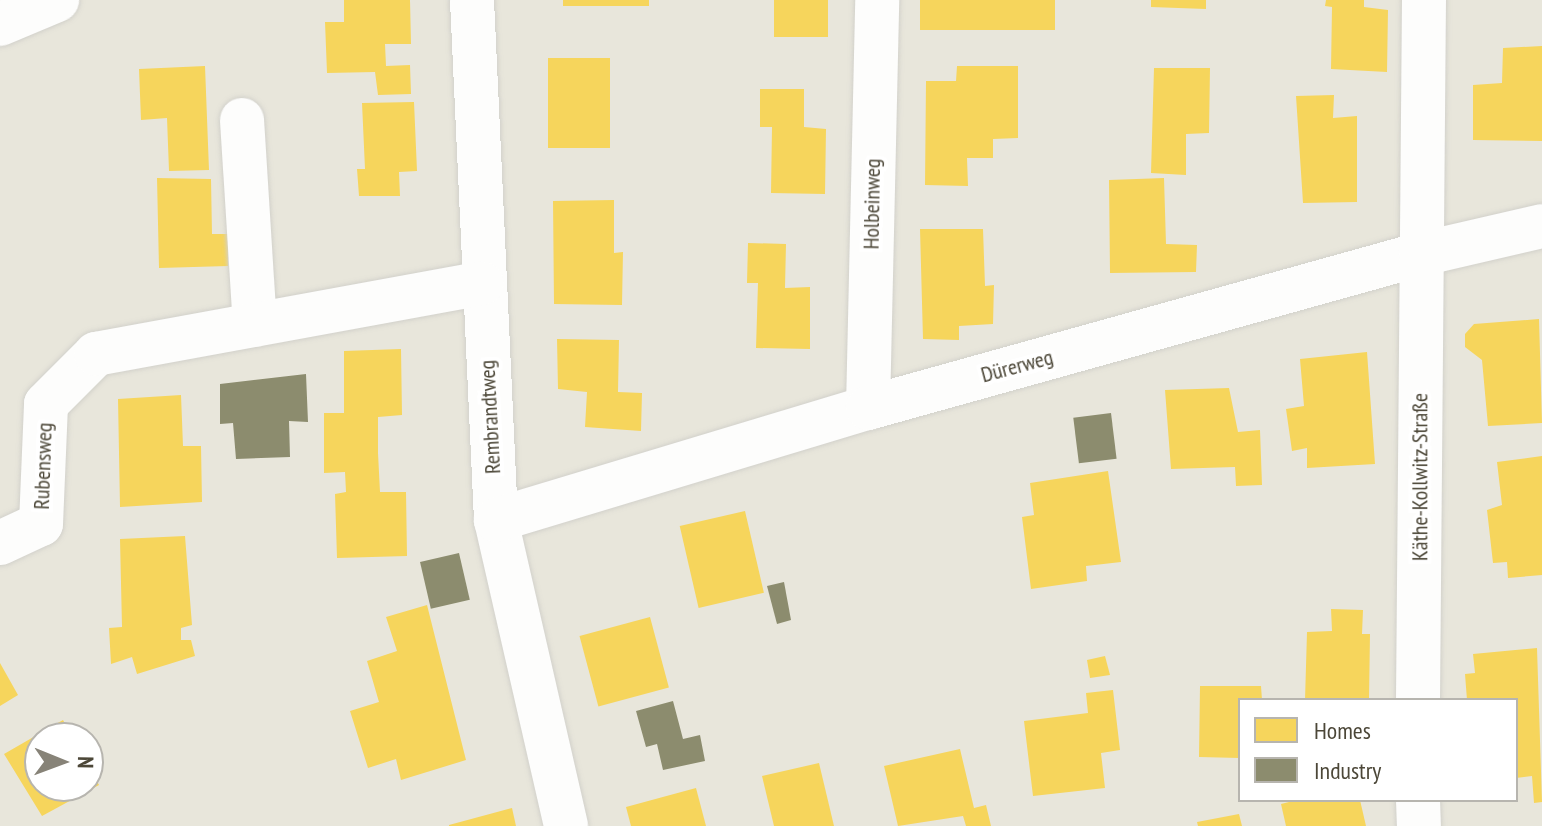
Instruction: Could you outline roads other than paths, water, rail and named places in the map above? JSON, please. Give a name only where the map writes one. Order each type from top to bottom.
[{"type":"street","points":[[0,24],[57,0]]},
{"type":"street","name":"Rembrandtweg","points":[[472,0],[482,283],[496,520],[566,826]]},
{"type":"street","name":"Holbeinweg","points":[[868,408],[877,0]]},
{"type":"street","points":[[1421,254],[1424,0]]},
{"type":"street","points":[[242,120],[255,325]]},
{"type":"street","name":"Dürerweg","points":[[496,520],[868,408],[1421,254],[1542,226]]},
{"type":"street","name":"Käthe-Kollwitz-Straße","points":[[1418,698],[1421,254]]},
{"type":"street","name":"Rubensweg","points":[[0,543],[41,524],[46,404],[96,354],[482,283]]},
{"type":"street","points":[[1418,802],[1419,826]]}]
